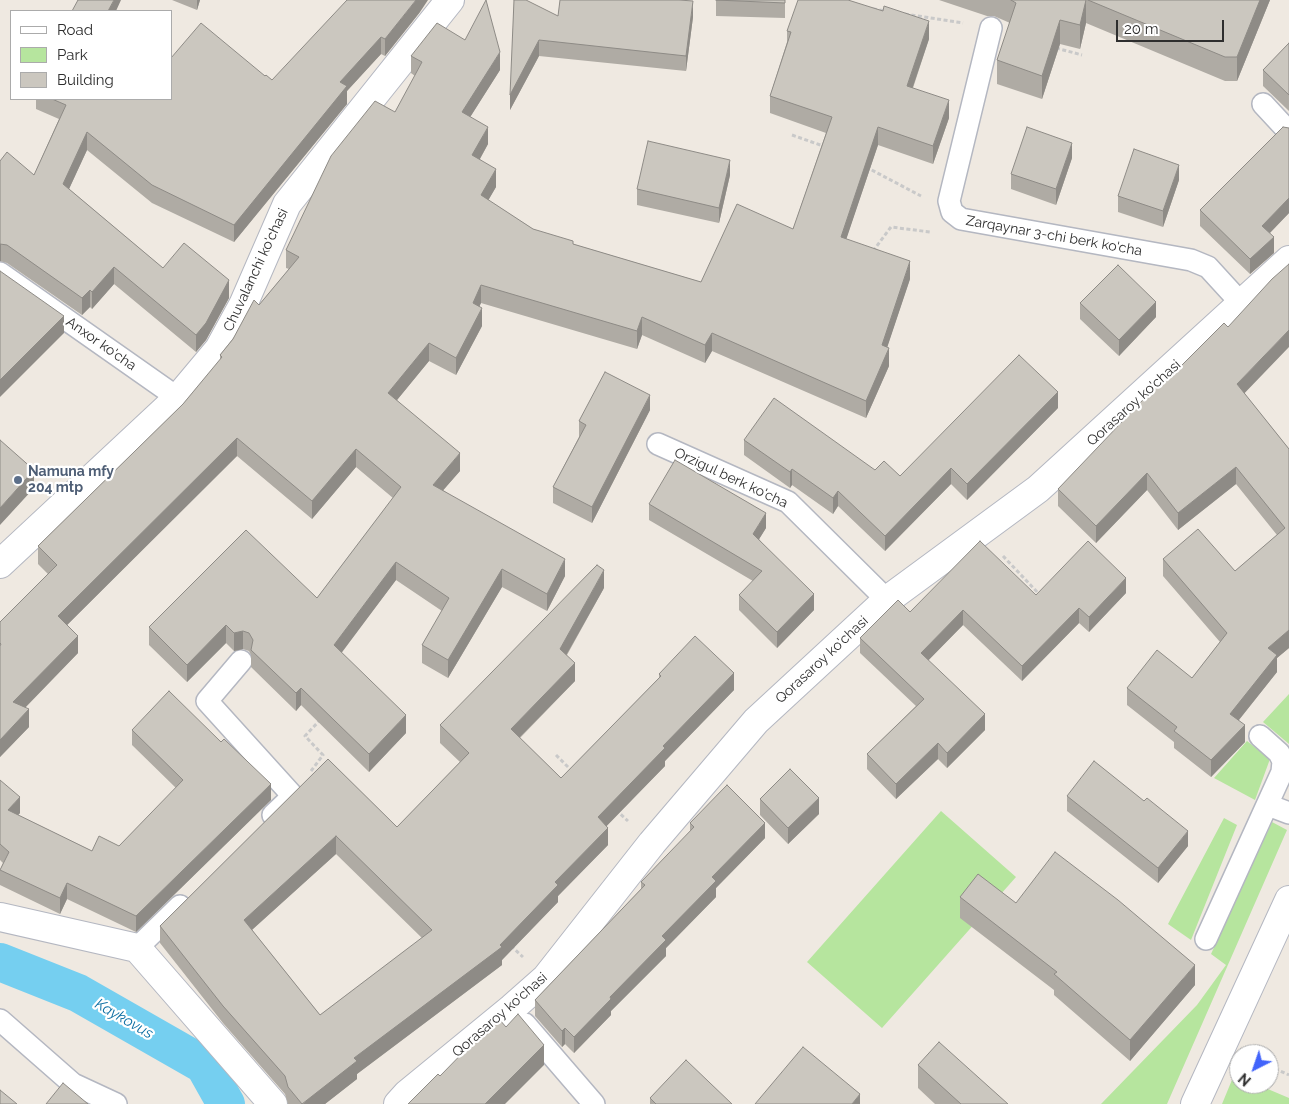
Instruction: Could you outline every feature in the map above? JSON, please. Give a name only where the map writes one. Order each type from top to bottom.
[{"type":"street","name":"Chuvalanchi ko'chasi","points":[[0,564],[178,398],[219,349],[243,305],[287,204],[450,0]]},
{"type":"street","name":"Qorasaroy ko'chasi","points":[[398,1104],[407,1094],[546,978],[652,843],[756,721],[887,600],[1038,489],[1156,384],[1240,302],[1289,260]]},
{"type":"street","points":[[1195,1104],[1289,900]]},
{"type":"street","points":[[0,917],[138,948],[273,1104]]},
{"type":"lane","name":"Zarqaynar 3-chi berk ko'cha","points":[[991,28],[949,201],[952,212],[961,220],[1191,260],[1208,267],[1240,302]]},
{"type":"lane","points":[[1262,104],[1289,132]]},
{"type":"lane","name":"Anxor ko'cha","points":[[0,273],[178,398]]},
{"type":"lane","name":"Orzigul berk ko'cha","points":[[658,444],[788,502],[887,600]]},
{"type":"lane","points":[[242,661],[208,701],[293,796],[257,831]]},
{"type":"lane","points":[[1206,939],[1282,772],[1283,761],[1279,752],[1260,736]]},
{"type":"lane","points":[[1268,805],[1289,813]]},
{"type":"lane","points":[[138,948],[194,893]]},
{"type":"lane","points":[[512,1008],[594,1104]]},
{"type":"lane","points":[[0,1020],[73,1084],[116,1104]]},
{"type":"path","points":[[863,7],[892,12]]},
{"type":"path","points":[[902,13],[991,28]]},
{"type":"path","points":[[1054,47],[1082,55]]},
{"type":"path","points":[[792,135],[834,149]]},
{"type":"path","points":[[864,166],[952,212],[943,234],[891,227],[872,254]]},
{"type":"path","points":[[980,531],[1042,597]]},
{"type":"path","points":[[293,796],[323,754],[306,736],[323,718]]},
{"type":"path","points":[[556,755],[576,774]]},
{"type":"path","points":[[611,806],[652,843]]},
{"type":"path","points":[[504,939],[546,978]]},
{"type":"green space","points":[[1289,694],[1289,744],[1263,722]]},
{"type":"green space","points":[[1247,741],[1270,759],[1255,800],[1214,778]]},
{"type":"green space","points":[[941,811],[1016,877],[882,1028],[807,962]]},
{"type":"green space","points":[[1224,818],[1237,825],[1191,940],[1168,924]]},
{"type":"green space","points":[[1272,822],[1287,830],[1167,1104],[1101,1104],[1197,1005],[1226,965],[1211,954]]},
{"type":"green space","points":[[1229,1087],[1229,1094],[1279,1094],[1289,1098],[1289,1104],[1222,1104]]},
{"type":"building","points":[[78,0],[114,0],[109,10],[73,10]]},
{"type":"building","points":[[347,0],[416,0],[385,39],[381,37],[340,82],[347,86],[234,225],[152,185],[87,132],[63,184],[163,268],[184,243],[229,280],[206,323],[196,335],[114,267],[92,292],[90,290],[82,298],[7,245],[0,244],[0,161],[7,152],[34,175],[66,105],[54,100],[172,100],[172,57],[201,23],[272,80]]},
{"type":"building","points":[[486,0],[500,52],[462,112],[488,127],[472,155],[496,169],[481,195],[533,229],[573,241],[573,244],[701,282],[737,204],[793,229],[832,117],[770,96],[791,32],[787,31],[798,0],[848,0],[883,11],[884,6],[929,21],[907,86],[949,100],[933,146],[878,127],[841,237],[910,261],[882,345],[889,348],[866,401],[712,333],[705,345],[642,317],[637,331],[481,285],[473,303],[482,308],[456,358],[429,343],[388,393],[460,453],[433,485],[565,559],[547,594],[502,569],[448,660],[422,645],[449,598],[396,562],[334,645],[406,715],[369,754],[301,688],[296,693],[251,650],[253,640],[249,633],[243,631],[234,633],[226,625],[187,665],[149,627],[246,530],[317,598],[401,487],[356,449],[312,501],[237,438],[58,616],[78,636],[13,702],[29,709],[0,740],[0,622],[57,565],[38,546],[183,404],[222,357],[220,355],[233,339],[254,300],[259,305],[299,257],[286,250],[331,156],[375,101],[395,112],[422,62],[411,56],[437,23],[465,40]]},
{"type":"building","points":[[514,0],[526,0],[558,16],[560,0],[693,1],[686,56],[539,40],[510,95]]},
{"type":"building","points":[[716,0],[785,0],[785,3]]},
{"type":"building","points":[[1011,0],[1086,0],[1080,25],[1060,20],[1042,76],[997,60],[1016,3]]},
{"type":"building","points":[[1088,0],[1260,0],[1237,57],[1225,57]]},
{"type":"building","points":[[1289,43],[1289,95],[1263,70]]},
{"type":"building","points":[[1027,127],[1072,143],[1056,189],[1011,174]]},
{"type":"building","points":[[1283,127],[1289,128],[1289,198],[1262,226],[1274,237],[1250,259],[1200,210]]},
{"type":"building","points":[[648,141],[730,160],[719,208],[637,189]]},
{"type":"building","points":[[1134,149],[1179,165],[1163,211],[1118,196]]},
{"type":"building","points":[[1289,264],[1289,330],[1237,384],[1289,449],[1289,630],[1268,648],[1277,655],[1230,714],[1245,725],[1211,760],[1174,731],[1177,727],[1127,688],[1157,650],[1192,678],[1227,633],[1163,559],[1198,529],[1235,571],[1285,528],[1236,467],[1178,513],[1147,473],[1096,526],[1058,489],[1160,382],[1165,378],[1167,380],[1224,323],[1228,327],[1272,279]]},
{"type":"building","points":[[1118,265],[1156,302],[1119,340],[1080,303]]},
{"type":"building","points":[[0,271],[64,316],[0,380]]},
{"type":"building","points":[[1019,355],[1058,392],[967,484],[951,468],[885,536],[838,491],[833,498],[792,469],[790,472],[744,440],[774,398],[875,470],[884,461],[900,476]]},
{"type":"building","points":[[605,372],[650,395],[592,507],[553,487],[586,425],[579,421]]},
{"type":"building","points":[[0,440],[34,470],[0,508]]},
{"type":"building","points":[[675,460],[766,513],[753,534],[814,594],[777,632],[739,595],[762,571],[649,504]]},
{"type":"building","points":[[980,541],[1036,595],[1088,541],[1126,578],[1089,617],[1079,608],[1022,666],[963,610],[921,653],[985,714],[947,753],[938,743],[896,784],[867,754],[924,699],[860,638],[898,600],[910,612]]},
{"type":"building","points":[[597,565],[604,570],[560,649],[575,663],[511,729],[561,778],[661,676],[659,674],[695,636],[734,673],[598,817],[608,828],[555,882],[558,885],[500,945],[502,947],[354,1058],[357,1061],[302,1104],[288,1087],[285,1076],[223,1006],[160,926],[328,759],[397,827],[469,753],[440,725]],"holes":[[[336,836],[432,930],[320,1015],[244,920]]]},
{"type":"building","points":[[169,691],[221,742],[224,739],[271,784],[136,916],[67,883],[60,898],[0,870],[9,852],[0,844],[0,780],[20,797],[8,810],[92,851],[99,836],[119,846],[183,780],[132,730]]},
{"type":"building","points":[[1094,761],[1144,801],[1147,798],[1188,831],[1158,868],[1067,796]]},
{"type":"building","points":[[790,769],[819,798],[788,828],[760,799]]},
{"type":"building","points":[[727,785],[765,823],[712,877],[716,881],[662,936],[666,940],[574,1037],[565,1028],[562,1031],[535,1000],[645,885],[641,882],[694,827],[690,823]]},
{"type":"building","points":[[1055,852],[1118,900],[1195,965],[1130,1040],[1054,974],[1057,972],[960,897],[978,874],[1016,903]]},
{"type":"building","points":[[518,1014],[544,1045],[485,1104],[408,1104],[499,1019],[506,1027]]},
{"type":"building","points":[[939,1042],[1008,1104],[961,1104],[918,1065]]},
{"type":"building","points":[[803,1047],[860,1094],[852,1104],[755,1104]]},
{"type":"building","points":[[686,1060],[732,1104],[656,1104],[650,1098]]},
{"type":"building","points":[[63,1083],[88,1104],[46,1104]]},
{"type":"building","points":[[0,1090],[17,1104],[0,1104]]},
{"type":"waterway","name":"Kaykovus","points":[[0,962],[78,993],[204,1065],[226,1104]]},
{"type":"place","name":"Namuna mfy 204 mtp","points":[[18,480]]}]
